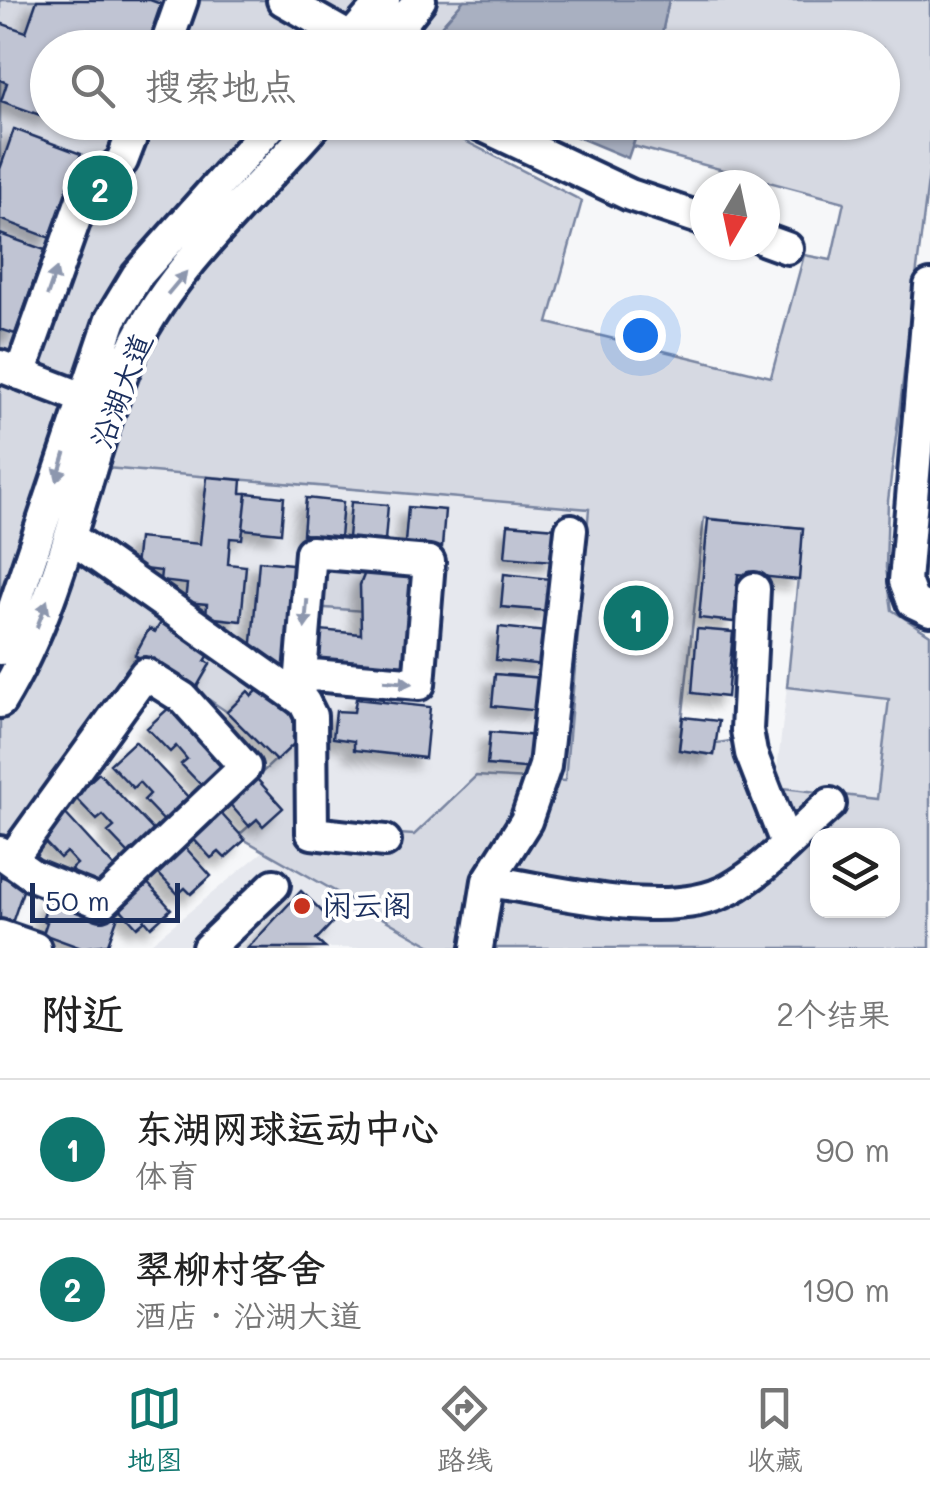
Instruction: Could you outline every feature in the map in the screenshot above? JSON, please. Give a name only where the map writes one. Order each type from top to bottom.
[{"type":"street","points":[[171,30],[182,0]]},
{"type":"street","points":[[283,0],[327,30]]},
{"type":"street","points":[[357,30],[384,0]]},
{"type":"street","points":[[396,30],[420,0]]},
{"type":"street","points":[[83,398],[10,370],[85,191],[122,161],[131,140]]},
{"type":"street","points":[[0,649],[102,338],[126,292],[258,140]]},
{"type":"street","name":"沿湖大道","points":[[0,702],[30,646],[137,341],[171,289],[301,140]]},
{"type":"street","points":[[512,140],[630,196],[690,215]]},
{"type":"street","points":[[930,286],[905,581],[913,602],[930,610]]},
{"type":"street","points":[[476,948],[488,881],[526,821],[545,766],[571,530]]},
{"type":"street","points":[[70,537],[300,686],[419,684],[429,562],[311,552],[300,686],[311,716],[312,833],[385,841]]},
{"type":"street","points":[[754,588],[747,730],[751,753],[786,843]]},
{"type":"street","points":[[145,674],[183,698],[245,767],[102,904],[56,887],[5,856],[145,674]]},
{"type":"street","points":[[488,881],[640,903],[686,902],[732,888],[830,804]]},
{"type":"street","points":[[208,948],[274,886]]},
{"type":"street","points":[[0,936],[35,948]]},
{"type":"shaded area","points":[[0,0],[464,0],[438,30],[30,30],[30,140],[463,140],[582,201],[548,323],[771,377],[804,255],[831,260],[844,202],[780,185],[780,170],[723,170],[633,146],[635,140],[900,140],[900,30],[663,30],[669,0],[930,0],[930,165],[888,501],[886,568],[892,610],[930,635],[930,948],[435,948],[240,834],[257,819],[263,826],[282,807],[256,778],[297,740],[248,691],[227,712],[195,690],[210,665],[205,661],[212,650],[150,629],[135,654],[141,659],[13,838],[0,838]],"holes":[[[106,468],[589,509],[565,781],[476,776],[414,835],[335,830],[302,804],[299,704],[80,555]],[[704,518],[803,528],[787,687],[889,699],[877,799],[775,787],[758,815],[739,740],[716,743],[714,755],[679,750]]]},
{"type":"shaded area","points":[[106,468],[590,509],[565,782],[484,775],[461,787],[415,835],[327,829],[317,715],[84,539]]},
{"type":"shaded area","points":[[317,566],[366,570],[360,585],[363,611],[313,607]]},
{"type":"shaded area","points":[[787,687],[889,699],[877,799],[775,787]]},
{"type":"shaded area","points":[[265,850],[435,948],[145,948]]},
{"type":"water","points":[[464,0],[669,0],[663,30],[438,30]]},
{"type":"water","points":[[585,140],[634,140],[628,158]]},
{"type":"building","points":[[37,0],[150,0],[161,4],[154,24],[163,27],[162,30],[30,30],[30,111],[1,101],[7,83],[0,80],[0,23],[26,32]]},
{"type":"building","points":[[14,129],[30,135],[30,140],[43,140],[81,154],[50,238],[0,219],[0,169]]},
{"type":"building","points":[[0,234],[45,250],[15,334],[0,329]]},
{"type":"building","points":[[207,477],[242,480],[241,493],[247,493],[242,539],[230,538],[228,564],[246,566],[241,621],[206,617],[207,604],[185,602],[187,584],[160,581],[161,571],[135,568],[138,538],[200,544]]},
{"type":"building","points":[[247,493],[284,497],[281,533],[243,529]]},
{"type":"building","points":[[306,498],[343,502],[340,538],[303,534]]},
{"type":"building","points":[[351,502],[388,505],[385,541],[348,538]]},
{"type":"building","points":[[408,507],[445,510],[442,547],[405,543]]},
{"type":"building","points":[[708,519],[803,528],[799,580],[738,574],[734,622],[699,618]]},
{"type":"building","points":[[508,524],[556,528],[553,561],[505,557]]},
{"type":"building","points":[[259,561],[302,565],[293,671],[264,669],[265,655],[251,654]]},
{"type":"building","points":[[366,570],[419,574],[413,639],[406,639],[403,671],[318,663],[321,630],[361,634],[360,585]]},
{"type":"building","points":[[504,574],[551,579],[549,611],[501,607]]},
{"type":"building","points":[[162,621],[212,650],[205,661],[210,664],[195,690],[135,655],[149,629],[155,632]]},
{"type":"building","points":[[499,627],[547,632],[544,665],[496,660]]},
{"type":"building","points":[[697,629],[733,632],[727,697],[692,693]]},
{"type":"building","points":[[495,674],[543,678],[540,711],[492,706]]},
{"type":"building","points":[[262,686],[303,727],[293,737],[297,741],[276,761],[227,712],[248,691],[252,696]]},
{"type":"building","points":[[356,699],[430,707],[425,758],[354,750],[354,741],[333,738],[336,711],[354,712]]},
{"type":"building","points":[[172,705],[227,763],[202,786],[181,764],[187,759],[176,746],[170,752],[147,728]]},
{"type":"building","points":[[683,717],[719,721],[714,755],[679,750]]},
{"type":"building","points":[[490,732],[538,736],[535,769],[487,765]]},
{"type":"building","points":[[135,741],[190,799],[165,822],[144,800],[150,794],[139,782],[133,788],[110,764]]},
{"type":"building","points":[[99,773],[154,831],[129,854],[108,832],[114,827],[103,815],[97,820],[74,796]]},
{"type":"building","points":[[256,778],[283,808],[263,826],[257,819],[249,826],[228,802]]},
{"type":"building","points":[[62,810],[116,869],[92,892],[71,869],[77,864],[66,852],[60,858],[37,834]]},
{"type":"building","points":[[218,810],[245,840],[225,858],[219,852],[211,858],[190,835]]},
{"type":"building","points":[[184,846],[211,876],[191,894],[185,888],[178,894],[156,871]]},
{"type":"building","points":[[0,876],[25,885],[12,923],[0,919]]},
{"type":"building","points":[[144,879],[171,909],[151,927],[145,920],[137,927],[116,904]]},
{"type":"building","name":"闲云阁","points":[[301,891],[333,922],[316,940],[325,948],[248,948]]},
{"type":"building","points":[[52,892],[118,916],[108,944],[81,948],[43,934],[47,922],[42,920]]},
{"type":"place","name":"翠柳村客舍","points":[[100,188]]},
{"type":"place","name":"东湖网球运动中心","points":[[636,618]]},
{"type":"place","name":"闲云阁","points":[[302,906]]}]
